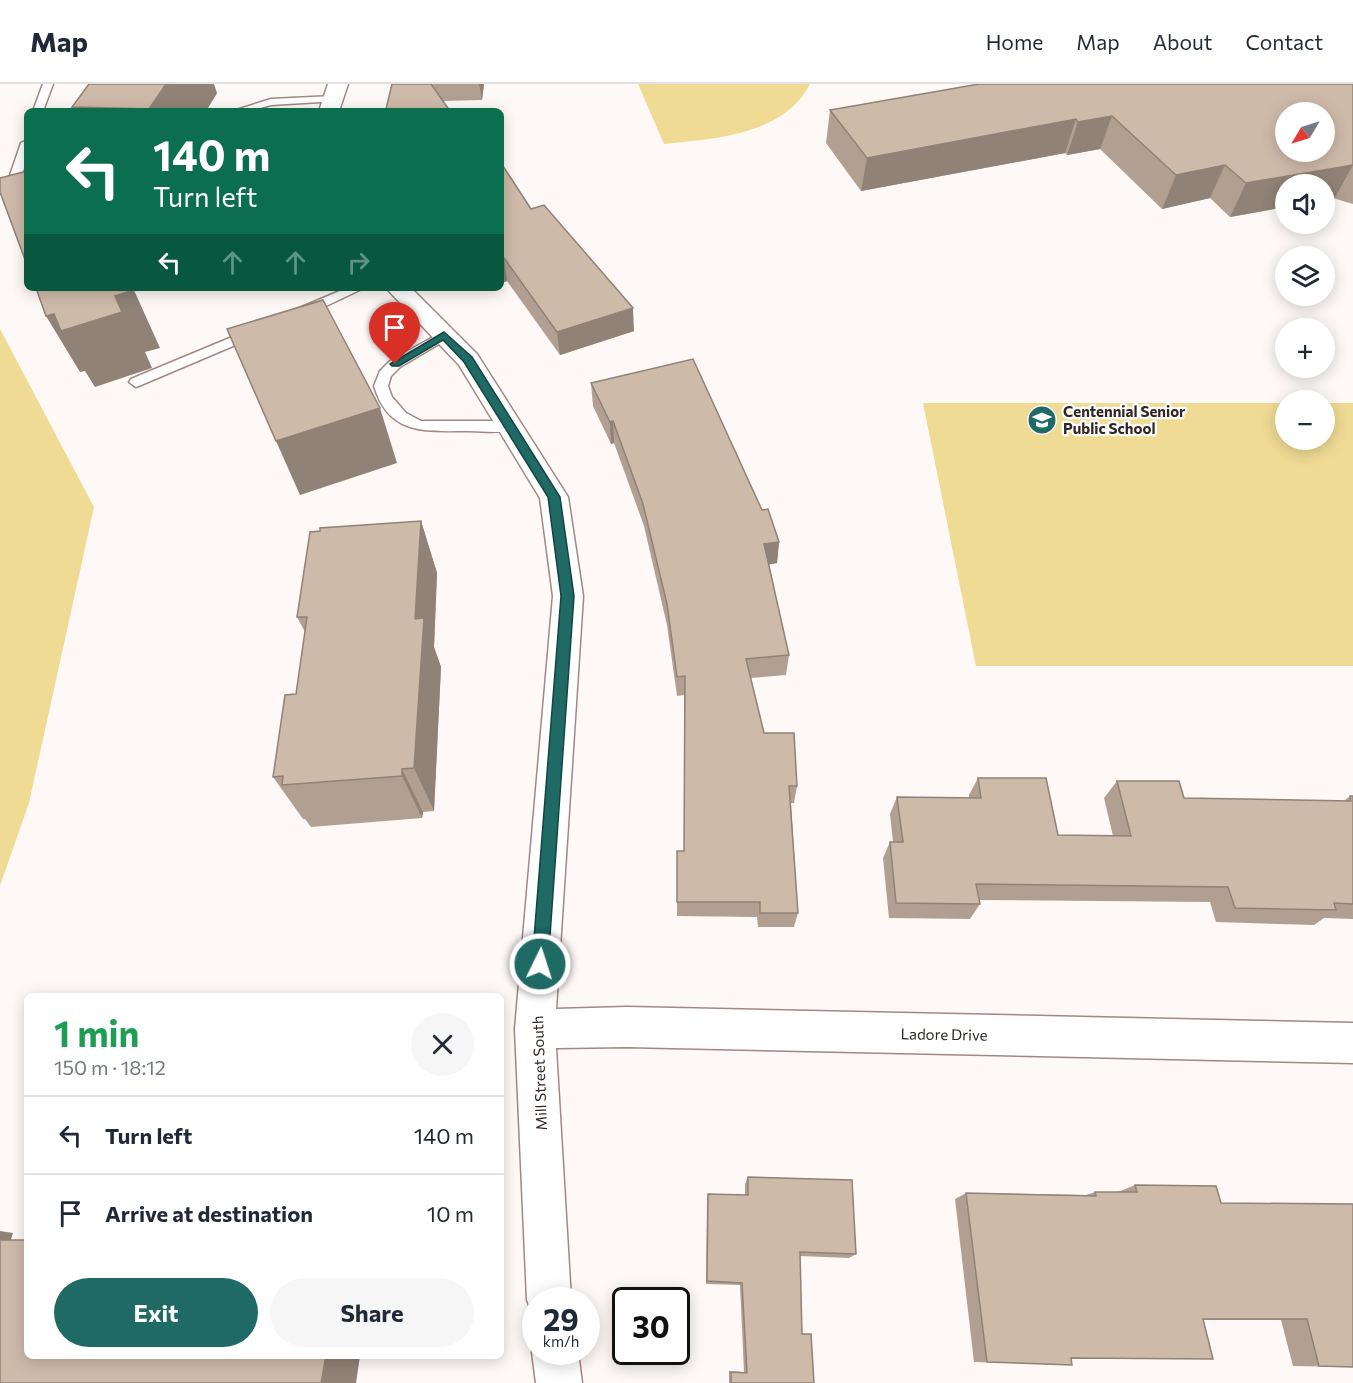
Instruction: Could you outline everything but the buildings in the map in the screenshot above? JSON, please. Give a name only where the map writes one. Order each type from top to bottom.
[{"type":"street","name":"Mill Street South","points":[[402,291],[468,360],[554,497],[568,596],[535,1029],[548,1287]]},
{"type":"street","name":"Ladore Drive","points":[[535,1029],[627,1027],[1353,1043]]},
{"type":"street","points":[[557,1365],[559,1383]]},
{"type":"lane","points":[[39,108],[48,84]]},
{"type":"lane","points":[[249,108],[271,102],[333,98]]},
{"type":"lane","points":[[24,152],[12,187],[24,186]]},
{"type":"lane","points":[[284,320],[351,291]]},
{"type":"lane","points":[[136,382],[263,328]]},
{"type":"lane","points":[[444,335],[395,364],[386,374],[381,386],[385,399],[400,416],[419,426],[510,426]]},
{"type":"shaded area","points":[[638,84],[810,84],[798,101],[783,114],[766,124],[725,136],[664,144]]},
{"type":"shaded area","points":[[0,329],[94,507],[29,803],[0,886]]},
{"type":"shaded area","points":[[923,403],[1275,403],[1275,450],[1335,450],[1335,403],[1353,403],[1353,666],[976,666]]},
{"type":"place","name":"Centennial Senior Public School","points":[[1042,420]]},
{"type":"route","points":[[395,364],[444,335],[468,360],[554,497],[568,596],[540,964]]}]
